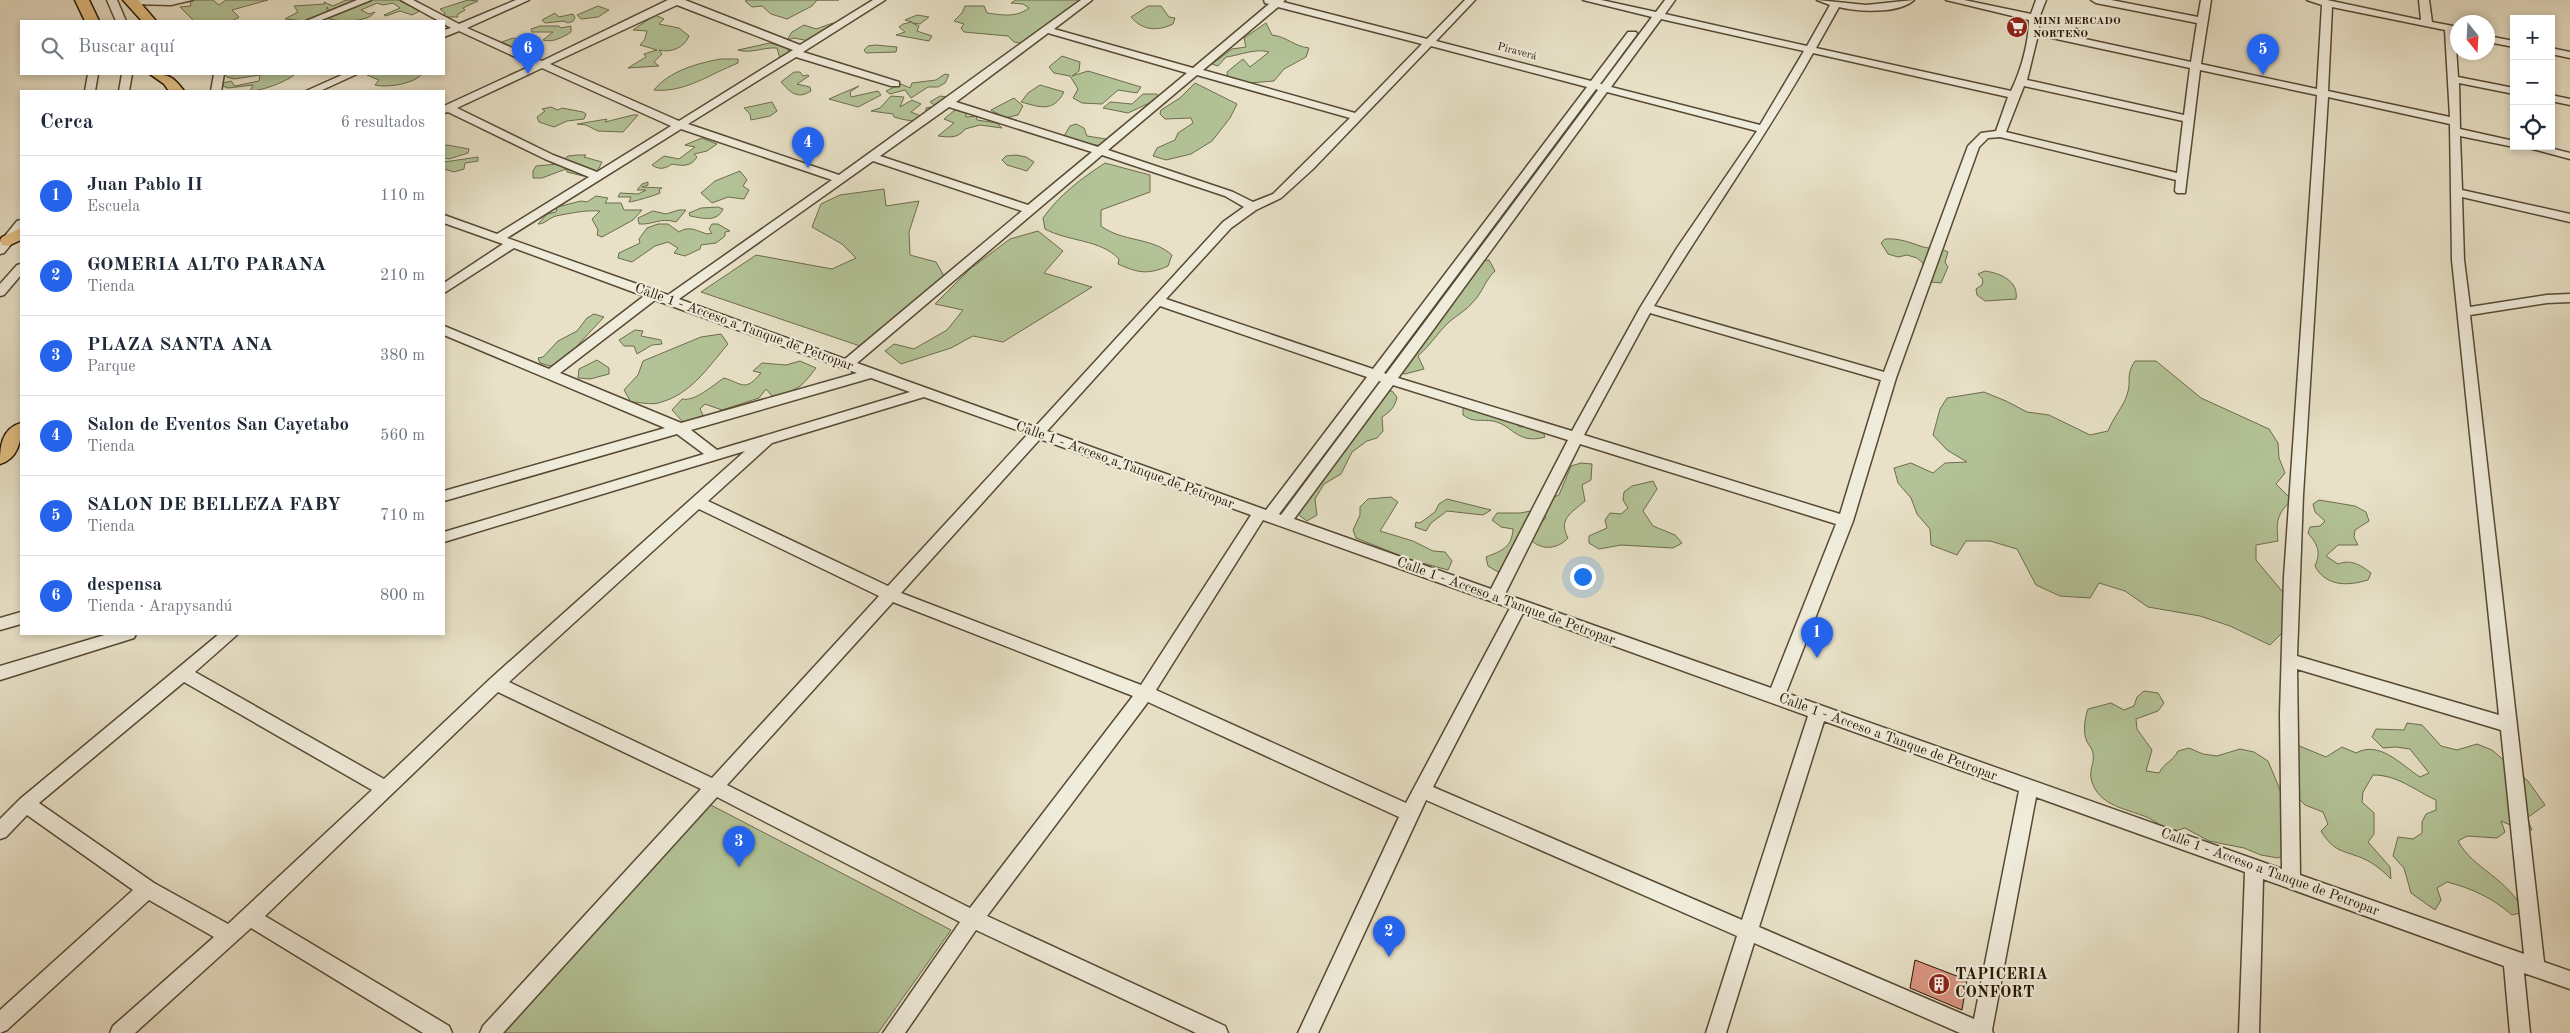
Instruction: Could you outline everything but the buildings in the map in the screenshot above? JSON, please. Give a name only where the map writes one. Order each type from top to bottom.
[{"type":"highway","points":[[82,0],[92,20]]},
{"type":"highway","points":[[131,1],[148,20]]},
{"type":"highway","points":[[158,75],[169,82],[175,90]]},
{"type":"highway","points":[[182,75],[185,90]]},
{"type":"highway","points":[[0,457],[20,431]]},
{"type":"street","points":[[112,0],[121,20]]},
{"type":"street","points":[[131,1],[187,0]]},
{"type":"street","points":[[314,20],[366,0]]},
{"type":"street","points":[[406,0],[444,20]]},
{"type":"street","points":[[445,34],[524,0]]},
{"type":"street","points":[[446,109],[676,0],[798,51],[895,84]]},
{"type":"street","points":[[497,239],[880,0]]},
{"type":"street","points":[[670,300],[948,103],[1087,0]]},
{"type":"street","name":"Piraverá","points":[[1264,0],[1278,2],[1763,129]]},
{"type":"street","points":[[490,1033],[1227,225],[1252,207],[1277,196],[1431,42],[1470,0]]},
{"type":"street","points":[[1588,0],[2014,95]]},
{"type":"street","points":[[1652,15],[1657,0]]},
{"type":"street","points":[[1271,517],[1390,379],[1516,198],[1598,87],[1652,15],[1670,0]]},
{"type":"street","points":[[1822,0],[1836,4],[1878,8],[1896,6],[1909,0]]},
{"type":"street","points":[[1951,0],[2034,18]]},
{"type":"street","points":[[2000,134],[2014,95],[2021,82],[2034,32],[2034,18],[2041,0]]},
{"type":"street","points":[[2096,0],[2202,21]]},
{"type":"street","points":[[2181,191],[2195,67],[2206,0]]},
{"type":"street","points":[[2312,0],[2341,3],[2450,30]]},
{"type":"street","points":[[2424,0],[2427,24]]},
{"type":"street","points":[[847,364],[1278,2]]},
{"type":"street","points":[[2291,880],[2289,660],[2297,474],[2323,94],[2327,3]]},
{"type":"street","points":[[1495,597],[1646,308],[1683,248],[1763,129],[1836,4]]},
{"type":"street","points":[[445,21],[680,125],[841,179]]},
{"type":"street","points":[[1047,30],[1357,117]]},
{"type":"street","points":[[2034,32],[2323,94],[2455,126],[2510,143]]},
{"type":"street","points":[[2495,38],[2510,41]]},
{"type":"street","points":[[2555,50],[2570,53]]},
{"type":"street","points":[[2453,60],[2458,260],[2535,967]]},
{"type":"street","points":[[90,90],[93,75]]},
{"type":"street","points":[[124,90],[127,75]]},
{"type":"street","points":[[216,90],[219,75]]},
{"type":"street","points":[[313,90],[350,75]]},
{"type":"street","points":[[2453,79],[2510,89]]},
{"type":"street","points":[[2021,82],[2189,119]]},
{"type":"street","points":[[2555,99],[2570,102]]},
{"type":"street","points":[[948,103],[1230,194],[1252,207]]},
{"type":"street","points":[[446,109],[549,157],[596,176]]},
{"type":"street","points":[[1776,697],[1845,521],[1889,378],[1974,146],[1985,135],[2000,134],[2183,178]]},
{"type":"street","points":[[2544,150],[2570,156]]},
{"type":"street","points":[[872,157],[1030,210]]},
{"type":"street","points":[[2456,192],[2570,218]]},
{"type":"street","points":[[893,1033],[973,919],[1145,693],[1375,375],[1516,198]]},
{"type":"street","name":"Calle 1 - Acceso a Tanque de Petropar","points":[[445,219],[1519,606],[2570,980]]},
{"type":"street","points":[[10,242],[20,226]]},
{"type":"street","points":[[445,288],[512,244]]},
{"type":"street","points":[[0,292],[20,269]]},
{"type":"street","points":[[551,374],[654,294]]},
{"type":"street","points":[[2463,312],[2556,298],[2570,298]]},
{"type":"street","points":[[2556,298],[2570,306]]},
{"type":"street","points":[[1158,301],[1375,375],[1845,521]]},
{"type":"street","points":[[1646,308],[1889,378]]},
{"type":"street","points":[[445,330],[679,428],[716,454]]},
{"type":"street","points":[[445,496],[872,373]]},
{"type":"street","points":[[445,537],[925,392]]},
{"type":"street","points":[[120,1033],[250,917],[496,684],[769,438]]},
{"type":"street","points":[[699,503],[891,595],[1145,693],[1410,813]]},
{"type":"street","points":[[1308,1033],[1410,813],[1519,606]]},
{"type":"street","points":[[0,624],[20,618]]},
{"type":"street","points":[[0,673],[125,635]]},
{"type":"street","points":[[0,831],[26,804],[229,635]]},
{"type":"street","points":[[2289,660],[2508,725]]},
{"type":"street","points":[[182,673],[387,789]]},
{"type":"street","points":[[496,684],[714,787],[973,919],[1218,1033]]},
{"type":"street","points":[[1716,1033],[1818,712]]},
{"type":"street","points":[[1422,790],[1981,1033],[2029,787]]},
{"type":"street","points":[[26,804],[147,889],[230,935]]},
{"type":"street","points":[[2249,1033],[2254,867]]},
{"type":"street","points":[[0,1023],[147,889]]},
{"type":"street","points":[[250,917],[442,1033]]},
{"type":"street","points":[[2513,959],[2520,1033]]},
{"type":"green space","points":[[213,0],[219,5],[226,0],[268,0],[232,10],[239,17],[234,20],[193,20],[180,7],[191,6],[190,2]]},
{"type":"green space","points":[[346,0],[356,0],[329,11],[327,7],[327,12],[307,20],[285,19],[298,12],[294,6],[325,4],[324,2],[333,6]]},
{"type":"green space","points":[[369,0],[398,0],[420,11],[412,15],[400,11],[386,16],[384,15],[400,8],[393,3],[383,5],[377,3],[361,10],[369,14],[375,12],[366,18],[359,20],[337,20],[326,18]]},
{"type":"green space","points":[[468,0],[478,1],[463,8],[465,10],[457,15],[458,17],[443,17],[445,13],[440,9]]},
{"type":"green space","points":[[817,0],[812,6],[787,19],[771,14],[762,6],[752,7],[745,1]]},
{"type":"green space","points":[[1016,0],[1081,0],[1027,44],[1014,42],[1008,36],[964,32],[961,28],[964,24],[954,21],[962,13],[965,6],[984,6],[987,13],[1003,15],[1014,15],[1029,8],[1023,4],[1011,3]]},
{"type":"green space","points":[[598,6],[609,10],[598,17],[581,19],[577,15]]},
{"type":"green space","points":[[1148,6],[1161,6],[1169,17],[1175,18],[1173,24],[1156,29],[1150,28],[1140,25],[1131,17]]},
{"type":"green space","points":[[555,13],[559,17],[573,14],[575,18],[568,23],[564,21],[545,23],[542,20]]},
{"type":"green space","points":[[655,15],[664,19],[659,24],[679,28],[689,36],[687,40],[677,49],[659,50],[662,54],[654,62],[659,66],[628,68],[646,57],[644,54],[657,50],[640,45],[645,39],[647,31],[633,30]]},
{"type":"green space","points":[[917,15],[929,17],[920,24],[912,23],[919,26],[917,31],[932,36],[929,41],[896,35],[905,32],[899,27],[912,22],[905,20]]},
{"type":"green space","points":[[833,23],[836,26],[820,35],[813,36],[809,41],[794,38],[787,40],[792,32],[804,25],[816,29]]},
{"type":"green space","points":[[1266,23],[1272,35],[1309,48],[1306,57],[1284,69],[1274,81],[1249,83],[1228,80],[1227,72],[1243,59],[1250,67],[1269,52],[1248,52],[1226,57],[1218,66],[1212,64],[1232,49],[1246,47],[1244,38]]},
{"type":"green space","points":[[540,26],[559,26],[561,28],[571,26],[571,32],[558,39],[546,41],[543,40],[553,32],[532,32],[531,29]]},
{"type":"green space","points":[[513,38],[519,40],[516,44],[530,43],[527,48],[536,50],[534,53],[519,53],[519,49],[507,49],[508,46],[502,45],[502,42]]},
{"type":"green space","points":[[770,43],[786,48],[791,53],[780,59],[777,48],[748,51],[738,50]]},
{"type":"green space","points":[[868,46],[897,47],[896,52],[866,53],[864,50]]},
{"type":"green space","points":[[1062,56],[1080,62],[1079,71],[1072,76],[1088,71],[1141,87],[1137,93],[1118,90],[1102,104],[1082,103],[1073,98],[1078,89],[1070,76],[1054,73],[1049,67]]},
{"type":"green space","points":[[721,59],[738,59],[738,63],[687,86],[676,89],[654,90],[660,83],[684,69]]},
{"type":"green space","points":[[794,72],[800,72],[803,76],[809,76],[797,84],[810,87],[811,91],[802,95],[794,94],[781,82]]},
{"type":"green space","points":[[945,74],[949,75],[945,83],[938,87],[928,87],[911,98],[905,90],[890,94],[886,91],[901,84],[910,88],[912,83],[936,80]]},
{"type":"green space","points":[[226,75],[260,75],[234,79]]},
{"type":"green space","points":[[260,75],[294,75],[273,86],[255,90],[250,90],[253,85],[228,88],[223,86],[223,83],[231,81],[235,86],[259,81]]},
{"type":"green space","points":[[367,75],[421,75],[407,83],[386,86],[375,85],[379,80]]},
{"type":"green space","points":[[1195,83],[1237,104],[1230,118],[1212,141],[1191,154],[1166,160],[1153,156],[1157,148],[1175,140],[1178,133],[1193,123],[1191,118],[1165,119],[1160,114],[1161,110],[1180,98]]},
{"type":"green space","points":[[1040,85],[1064,92],[1060,99],[1051,106],[1040,107],[1021,102],[1028,93]]},
{"type":"green space","points":[[859,86],[850,92],[851,97],[878,91],[881,95],[858,107],[829,99]]},
{"type":"green space","points":[[1143,94],[1157,94],[1158,99],[1128,113],[1103,108],[1110,102],[1132,104]]},
{"type":"green space","points":[[891,96],[904,97],[900,107],[912,100],[921,104],[911,112],[921,116],[926,112],[926,108],[936,106],[930,102],[940,96],[947,97],[928,115],[918,120],[904,120],[894,117],[893,114],[871,111],[880,108]]},
{"type":"green space","points":[[1014,98],[1023,106],[1018,115],[1005,118],[991,110]]},
{"type":"green space","points":[[772,102],[777,111],[770,116],[751,120],[750,114],[744,108]]},
{"type":"green space","points":[[551,107],[558,110],[562,108],[586,114],[584,119],[567,121],[554,127],[539,122],[537,117],[545,111],[542,109]]},
{"type":"green space","points":[[955,110],[966,112],[966,117],[976,116],[977,120],[997,123],[1002,128],[980,125],[965,129],[956,136],[938,136],[954,123],[944,119]]},
{"type":"green space","points":[[638,115],[623,132],[598,131],[586,125],[577,124],[607,119],[605,122]]},
{"type":"green space","points":[[1076,124],[1084,128],[1087,136],[1106,139],[1102,146],[1079,142],[1064,136],[1070,126]]},
{"type":"green space","points":[[702,138],[717,144],[707,151],[694,154],[697,157],[692,163],[683,165],[672,164],[662,168],[652,165],[664,156],[679,159],[695,147],[685,145]]},
{"type":"green space","points":[[445,146],[469,149],[468,153],[449,159],[445,158]]},
{"type":"green space","points":[[586,155],[584,157],[602,162],[598,170],[583,176],[567,172],[566,169],[542,178],[533,178],[533,171],[536,166],[558,164],[568,156]]},
{"type":"green space","points":[[1006,156],[1026,157],[1034,162],[1027,171],[1007,165],[1002,160]]},
{"type":"green space","points":[[478,157],[478,161],[465,163],[464,169],[454,172],[445,169],[445,162]]},
{"type":"green space","points":[[1105,163],[1150,175],[1150,192],[1101,210],[1101,226],[1118,235],[1164,249],[1172,255],[1168,266],[1149,272],[1131,269],[1118,264],[1119,259],[1103,248],[1045,229],[1043,218],[1056,202],[1079,181]]},
{"type":"green space","points":[[740,171],[747,180],[743,186],[749,190],[744,199],[728,197],[712,203],[701,193],[715,181]]},
{"type":"green space","points":[[648,182],[648,185],[642,187],[662,188],[659,190],[660,193],[629,202],[631,197],[618,197],[620,193],[638,194],[646,190],[637,190],[642,184]]},
{"type":"green space","points":[[884,189],[886,206],[919,201],[909,232],[910,255],[936,262],[944,276],[860,346],[701,292],[756,255],[832,269],[856,258],[842,244],[812,227],[821,204],[840,195]]},
{"type":"green space","points":[[596,196],[608,198],[605,203],[621,203],[624,210],[642,210],[633,220],[602,237],[597,235],[598,230],[592,219],[600,211],[583,211],[556,216],[538,224],[547,214],[556,212],[557,207],[581,201],[587,202]]},
{"type":"green space","points":[[718,207],[723,209],[713,218],[690,216],[689,213],[701,208]]},
{"type":"green space","points":[[686,210],[676,222],[666,220],[639,224],[638,218],[653,211],[666,214]]},
{"type":"green space","points":[[658,224],[668,224],[679,232],[690,229],[707,234],[712,233],[709,229],[712,224],[718,224],[730,231],[725,232],[725,236],[716,243],[701,245],[700,249],[685,256],[674,253],[678,248],[668,242],[655,246],[632,262],[618,258],[619,253],[640,243],[639,239],[647,228]]},
{"type":"green space","points":[[1038,231],[1063,251],[1044,273],[1092,287],[1003,342],[973,336],[951,348],[901,364],[885,351],[894,344],[914,349],[947,330],[963,310],[935,304],[970,269],[1010,239]]},
{"type":"green space","points":[[1885,239],[1899,240],[1948,252],[1945,262],[1948,267],[1941,283],[1931,282],[1923,277],[1923,263],[1917,258],[1907,255],[1898,257],[1888,254],[1881,243]]},
{"type":"green space","points":[[1489,260],[1495,271],[1476,298],[1468,308],[1445,326],[1418,356],[1424,369],[1405,374],[1384,371],[1407,326],[1434,309],[1431,297],[1459,281],[1457,269],[1471,261]]},
{"type":"green space","points":[[1985,271],[2007,279],[2015,287],[2016,299],[1985,301],[1977,295],[1976,289],[1982,285],[1983,280],[1978,274]]},
{"type":"green space","points":[[594,314],[604,317],[562,362],[550,366],[540,363],[538,358],[543,357],[558,341],[577,331],[587,318]]},
{"type":"green space","points":[[635,330],[643,331],[641,336],[661,340],[662,344],[652,345],[637,354],[634,346],[624,346],[619,340]]},
{"type":"green space","points":[[721,334],[728,344],[706,371],[680,394],[658,403],[631,402],[624,390],[638,375],[643,361],[701,337]]},
{"type":"green space","points":[[597,360],[609,368],[609,374],[590,379],[578,378],[579,369]]},
{"type":"green space","points":[[800,361],[816,368],[802,385],[788,392],[772,396],[766,389],[759,398],[722,410],[705,404],[700,409],[703,415],[697,420],[683,422],[672,410],[682,399],[698,396],[724,378],[744,385],[751,383],[761,373],[753,371],[762,363],[786,365]]},
{"type":"green space","points":[[2135,361],[2156,361],[2201,398],[2269,429],[2278,443],[2279,458],[2285,473],[2276,484],[2292,500],[2280,514],[2277,528],[2278,541],[2256,545],[2256,560],[2286,596],[2284,631],[2270,645],[2230,626],[2200,616],[2148,607],[2125,591],[2099,583],[2090,598],[2060,596],[2036,585],[2017,549],[1990,541],[1966,541],[1957,555],[1931,545],[1930,529],[1917,514],[1911,498],[1898,483],[1894,468],[1911,463],[1933,473],[1945,463],[1967,462],[1947,450],[1933,435],[1940,409],[1947,398],[1984,392],[2027,412],[2049,415],[2090,435],[2108,431],[2127,395],[2129,374]]},
{"type":"green space","points":[[1392,391],[1397,397],[1392,408],[1382,417],[1383,431],[1377,438],[1367,441],[1352,452],[1341,474],[1324,484],[1315,499],[1317,515],[1307,521],[1292,510],[1290,501],[1293,493],[1308,480],[1318,458],[1323,451],[1332,447],[1351,414],[1361,411],[1372,392]]},
{"type":"green space","points":[[1463,407],[1513,422],[1520,427],[1531,426],[1542,430],[1545,437],[1536,439],[1522,437],[1500,423],[1470,419],[1463,415]]},
{"type":"green space","points":[[1581,463],[1592,464],[1591,480],[1582,485],[1585,501],[1565,521],[1564,526],[1568,538],[1560,544],[1550,547],[1540,546],[1531,540],[1508,568],[1498,572],[1488,566],[1486,557],[1505,548],[1512,535],[1513,529],[1501,527],[1492,520],[1497,513],[1531,511],[1539,517],[1538,525],[1546,518],[1541,510],[1541,502],[1559,495],[1571,466]]},
{"type":"green space","points":[[1653,481],[1657,489],[1643,511],[1653,526],[1675,535],[1682,543],[1673,548],[1621,545],[1599,549],[1589,543],[1589,536],[1607,528],[1605,520],[1610,513],[1621,514],[1628,508],[1623,500],[1624,492],[1632,486]]},
{"type":"green space","points":[[1391,497],[1398,502],[1380,531],[1413,541],[1433,551],[1445,552],[1452,561],[1448,570],[1411,560],[1356,538],[1353,530],[1360,515],[1360,507],[1368,499]]},
{"type":"green space","points":[[1447,499],[1491,510],[1483,515],[1447,511],[1431,523],[1426,531],[1415,527],[1416,522],[1420,523],[1435,512],[1439,504]]},
{"type":"green space","points":[[2319,500],[2355,506],[2366,512],[2369,521],[2355,530],[2354,537],[2358,545],[2338,545],[2326,556],[2338,564],[2347,562],[2363,568],[2371,573],[2368,580],[2345,584],[2338,583],[2325,578],[2315,566],[2318,549],[2308,533],[2310,527],[2320,526],[2325,521],[2315,512],[2313,504]]},
{"type":"green space","points":[[2144,691],[2158,693],[2164,703],[2158,711],[2136,719],[2137,729],[2152,750],[2146,771],[2159,773],[2178,751],[2189,748],[2203,754],[2217,756],[2240,749],[2254,752],[2268,761],[2283,797],[2290,853],[2278,858],[2261,855],[2244,848],[2209,841],[2185,828],[2172,832],[2149,818],[2112,804],[2100,795],[2092,782],[2093,753],[2085,736],[2088,709],[2111,703],[2124,710],[2134,706],[2137,697]]},
{"type":"green space","points":[[2407,723],[2422,725],[2441,746],[2457,750],[2477,744],[2492,750],[2528,781],[2545,805],[2527,818],[2532,830],[2517,828],[2501,821],[2505,832],[2497,838],[2467,836],[2458,841],[2472,859],[2509,891],[2524,912],[2512,915],[2481,894],[2447,882],[2437,888],[2441,900],[2435,910],[2411,893],[2404,868],[2393,856],[2398,837],[2413,839],[2422,833],[2422,822],[2426,814],[2436,810],[2436,800],[2406,784],[2398,780],[2373,775],[2363,792],[2362,802],[2374,813],[2374,834],[2368,842],[2390,867],[2391,879],[2370,862],[2334,847],[2321,831],[2328,824],[2323,812],[2305,805],[2293,793],[2297,745],[2326,757],[2342,747],[2356,753],[2373,750],[2390,756],[2420,777],[2429,773],[2410,749],[2383,748],[2372,737],[2376,729],[2404,730]]},
{"type":"green space","points":[[707,803],[951,930],[878,1033],[500,1033]]},
{"type":"place","name":"MINI MERCADO NORTEÑO","points":[[2017,27]]},
{"type":"place","name":"despensa","points":[[528,74]]},
{"type":"place","name":"SALON DE BELLEZA FABY","points":[[2263,75]]},
{"type":"place","name":"Salon de Eventos San Cayetabo","points":[[808,168]]},
{"type":"place","name":"Juan Pablo II","points":[[1817,658]]},
{"type":"place","name":"PLAZA SANTA ANA","points":[[739,867]]},
{"type":"place","name":"GOMERIA ALTO PARANA","points":[[1389,957]]},
{"type":"place","name":"TAPICERIA CONFORT","points":[[1939,984]]}]
